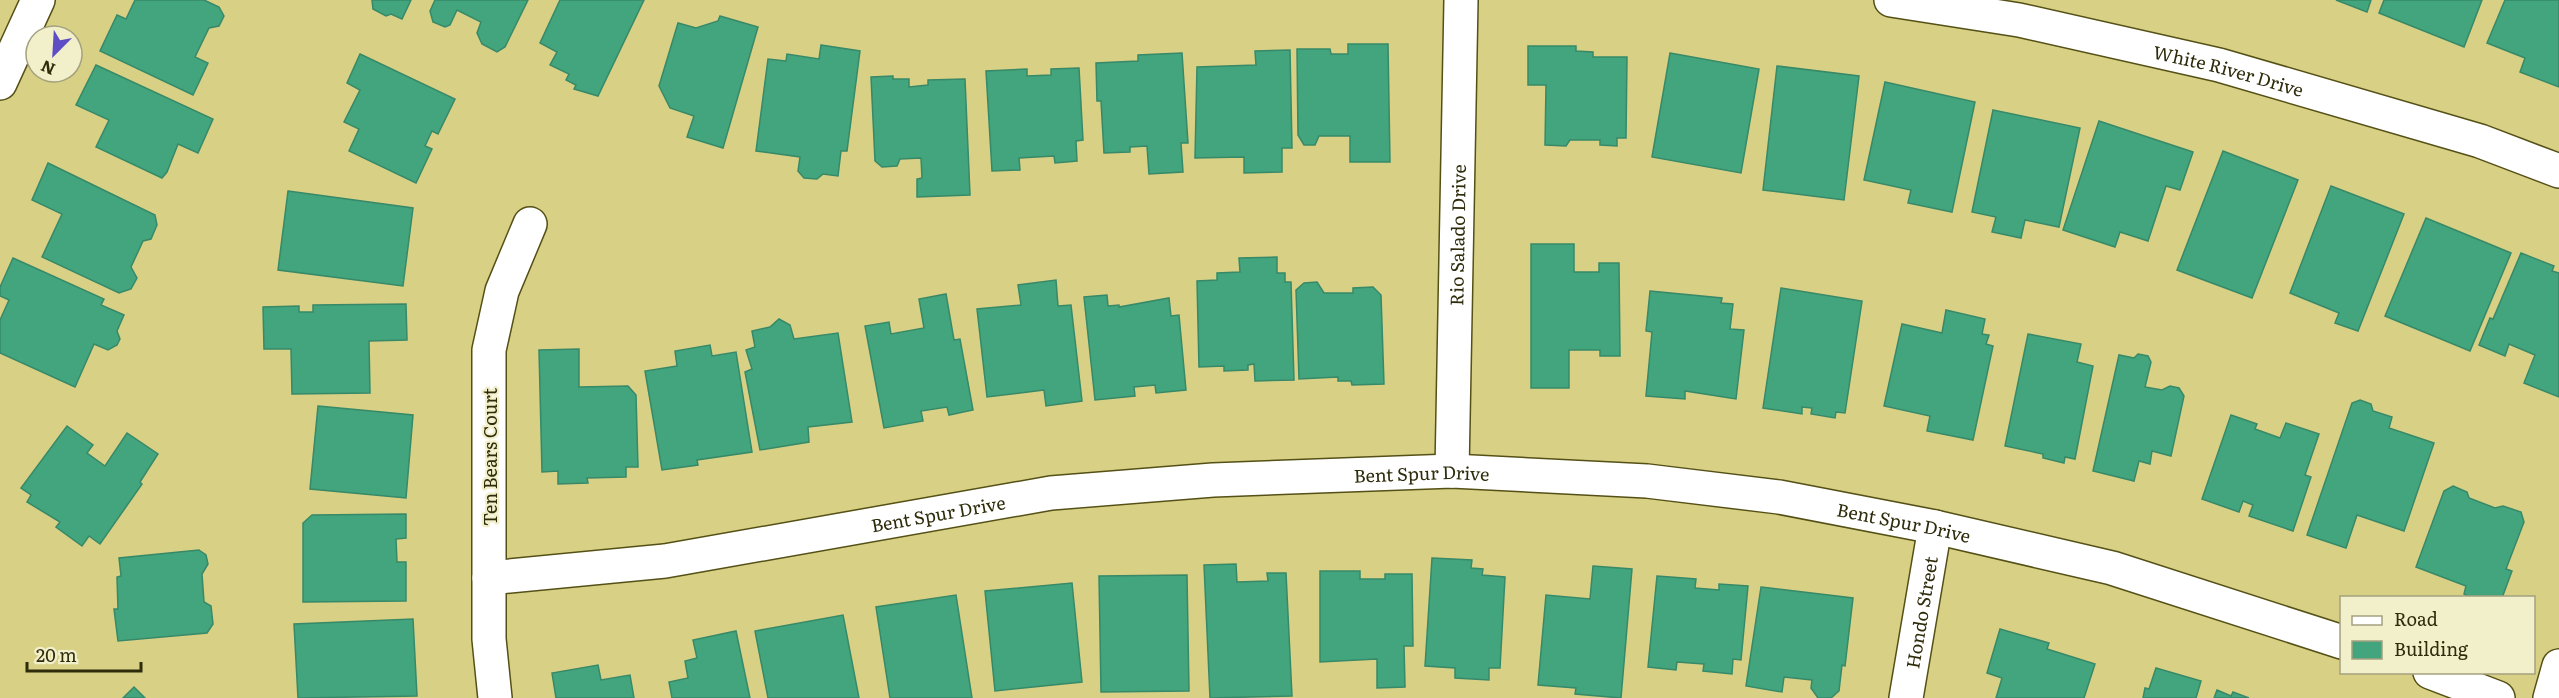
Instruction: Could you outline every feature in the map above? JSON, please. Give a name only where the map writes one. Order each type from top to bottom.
[{"type":"street","points":[[0,82],[38,0]]},
{"type":"street","name":"Rio Salado Drive","points":[[1452,471],[1461,0]]},
{"type":"street","name":"White River Drive","points":[[1891,0],[2019,20],[2219,65],[2480,141],[2559,171]]},
{"type":"street","name":"Ten Bears Court","points":[[495,698],[489,639],[489,350],[502,291],[530,224]]},
{"type":"street","name":"Bent Spur Drive","points":[[489,579],[665,561],[1051,493],[1213,480],[1452,471],[1647,481],[1779,497],[1935,527],[2112,568],[2340,641]]},
{"type":"street","name":"Hondo Street","points":[[1906,698],[1935,527]]},
{"type":"street","points":[[2550,698],[2559,666]]},
{"type":"street","points":[[2435,674],[2498,698]]},
{"type":"building","points":[[135,0],[204,0],[219,7],[224,16],[219,26],[209,28],[195,57],[208,63],[193,95],[100,51],[117,15],[126,19]]},
{"type":"building","points":[[372,0],[411,0],[402,19],[391,14],[386,16],[373,9]]},
{"type":"building","points":[[435,0],[528,0],[505,47],[497,52],[482,44],[477,33],[481,22],[457,10],[450,25],[445,27],[433,22],[430,11]]},
{"type":"building","points":[[560,0],[644,0],[598,96],[574,89],[576,85],[566,80],[569,74],[550,65],[557,52],[540,43]]},
{"type":"building","points":[[2336,0],[2371,0],[2367,12]]},
{"type":"building","points":[[2384,0],[2482,0],[2464,47],[2379,13]]},
{"type":"building","points":[[2505,0],[2559,0],[2559,87],[2520,72],[2525,58],[2487,43]]},
{"type":"building","points":[[720,16],[758,27],[723,148],[687,137],[694,116],[670,108],[659,86],[678,23],[696,28],[718,21]]},
{"type":"building","points":[[1348,44],[1388,44],[1390,162],[1350,162],[1350,136],[1319,136],[1315,145],[1304,145],[1298,135],[1297,49],[1330,49],[1331,54],[1348,54]]},
{"type":"building","points":[[821,45],[860,51],[847,151],[841,151],[838,176],[823,174],[817,179],[804,178],[798,171],[800,157],[756,151],[768,59],[786,61],[787,54],[819,59]]},
{"type":"building","points":[[1528,46],[1576,46],[1576,51],[1593,52],[1593,57],[1627,57],[1626,138],[1617,138],[1617,146],[1600,145],[1600,140],[1570,140],[1566,146],[1545,145],[1546,85],[1528,85]]},
{"type":"building","points":[[1290,50],[1292,148],[1282,148],[1282,172],[1244,173],[1244,157],[1195,158],[1197,67],[1256,65],[1255,51]]},
{"type":"building","points":[[1182,53],[1188,143],[1181,143],[1183,172],[1149,174],[1147,146],[1130,147],[1130,152],[1104,153],[1101,101],[1097,101],[1096,63],[1138,61],[1138,55]]},
{"type":"building","points":[[1670,53],[1759,69],[1741,173],[1652,157]]},
{"type":"building","points":[[360,54],[455,99],[438,134],[432,131],[425,146],[432,149],[416,183],[349,151],[359,129],[344,122],[360,90],[347,83]]},
{"type":"building","points":[[96,65],[213,119],[198,153],[178,144],[167,172],[162,178],[96,147],[109,120],[76,105]]},
{"type":"building","points":[[1777,66],[1859,76],[1844,200],[1763,190]]},
{"type":"building","points":[[1079,68],[1083,140],[1076,141],[1077,161],[1055,163],[1054,156],[1019,158],[1020,170],[992,171],[986,71],[1027,69],[1027,76],[1051,75],[1051,69]]},
{"type":"building","points":[[893,76],[893,79],[909,79],[909,87],[928,85],[928,80],[965,79],[970,195],[917,197],[917,179],[922,178],[921,158],[900,159],[897,166],[882,167],[875,161],[871,77]]},
{"type":"building","points":[[1885,82],[1975,102],[1952,212],[1908,203],[1911,190],[1864,180]]},
{"type":"building","points":[[1993,110],[2080,128],[2059,227],[2025,220],[2021,238],[1992,232],[1996,217],[1972,212]]},
{"type":"building","points":[[2099,121],[2193,152],[2180,190],[2166,186],[2148,241],[2120,232],[2115,247],[2063,230]]},
{"type":"building","points":[[2223,151],[2298,180],[2252,298],[2177,270]]},
{"type":"building","points":[[48,163],[155,215],[157,225],[151,239],[143,241],[131,267],[137,278],[131,289],[119,293],[42,257],[62,214],[32,200]]},
{"type":"building","points":[[2331,186],[2404,214],[2358,331],[2335,323],[2339,313],[2290,293]]},
{"type":"building","points":[[288,191],[413,208],[403,286],[278,270]]},
{"type":"building","points":[[2426,218],[2511,253],[2470,351],[2385,316]]},
{"type":"building","points":[[1531,244],[1574,244],[1574,272],[1599,272],[1599,263],[1619,263],[1620,356],[1600,356],[1600,350],[1569,350],[1569,388],[1531,388]]},
{"type":"building","points":[[2521,253],[2554,266],[2552,271],[2559,273],[2559,397],[2524,383],[2535,355],[2509,344],[2505,356],[2479,345],[2490,318],[2493,319]]},
{"type":"building","points":[[1277,257],[1277,273],[1285,273],[1285,282],[1291,282],[1294,380],[1255,381],[1254,364],[1248,365],[1248,370],[1224,371],[1224,366],[1199,367],[1197,281],[1217,280],[1217,273],[1240,272],[1239,258]]},
{"type":"building","points":[[13,258],[104,299],[101,305],[124,315],[117,331],[120,339],[117,345],[108,350],[94,344],[75,387],[0,353],[0,320],[9,300],[0,296],[0,287]]},
{"type":"building","points":[[1056,280],[1058,306],[1071,305],[1082,401],[1046,406],[1044,390],[987,397],[977,309],[1021,305],[1018,285]]},
{"type":"building","points":[[1317,282],[1324,293],[1353,293],[1353,288],[1373,287],[1381,295],[1384,384],[1352,385],[1351,381],[1338,381],[1338,377],[1299,379],[1296,290],[1304,283]]},
{"type":"building","points":[[1781,288],[1862,301],[1845,413],[1836,412],[1835,418],[1811,414],[1812,408],[1802,407],[1802,414],[1763,408]]},
{"type":"building","points":[[1650,291],[1722,298],[1721,303],[1733,304],[1730,329],[1744,330],[1736,399],[1685,391],[1685,399],[1646,396],[1652,332],[1646,331]]},
{"type":"building","points":[[946,294],[954,340],[960,339],[973,410],[949,415],[947,407],[921,411],[923,421],[884,428],[865,326],[889,322],[891,334],[924,328],[919,299]]},
{"type":"building","points":[[1107,295],[1108,306],[1119,305],[1119,307],[1169,298],[1171,316],[1179,315],[1186,390],[1156,393],[1155,385],[1134,387],[1135,396],[1095,400],[1084,297]]},
{"type":"building","points":[[406,304],[407,340],[369,341],[370,393],[292,394],[291,349],[264,349],[263,307],[299,306],[299,312],[313,312],[313,305]]},
{"type":"building","points":[[1946,310],[1985,319],[1982,334],[1989,335],[1986,344],[1993,346],[1973,440],[1927,431],[1930,416],[1884,406],[1902,324],[1942,333]]},
{"type":"building","points":[[779,319],[790,325],[794,339],[838,333],[852,422],[808,427],[809,442],[760,450],[745,372],[752,369],[746,350],[755,347],[752,331],[770,327]]},
{"type":"building","points":[[2028,334],[2081,344],[2077,362],[2093,366],[2075,459],[2065,457],[2064,463],[2043,458],[2043,454],[2005,446]]},
{"type":"building","points":[[710,345],[712,356],[736,352],[752,452],[697,460],[698,465],[662,470],[645,371],[677,366],[675,351]]},
{"type":"building","points":[[579,349],[579,387],[628,386],[636,395],[638,467],[626,467],[626,477],[587,478],[588,483],[558,484],[558,471],[542,472],[539,350]]},
{"type":"building","points":[[2138,354],[2148,356],[2151,362],[2145,387],[2162,390],[2170,386],[2179,388],[2184,396],[2171,456],[2152,451],[2150,464],[2139,461],[2134,481],[2093,471],[2119,355],[2134,358]]},
{"type":"building","points":[[2360,400],[2371,404],[2373,411],[2392,417],[2389,428],[2434,443],[2404,531],[2357,515],[2346,548],[2307,535],[2352,403]]},
{"type":"building","points":[[318,406],[413,415],[406,498],[310,489]]},
{"type":"building","points":[[2231,415],[2257,424],[2255,429],[2280,438],[2286,423],[2319,434],[2305,475],[2311,477],[2293,531],[2249,516],[2253,505],[2243,501],[2239,512],[2202,499]]},
{"type":"building","points":[[67,426],[93,445],[87,453],[105,466],[127,433],[158,454],[140,482],[142,484],[100,544],[89,536],[82,546],[56,527],[60,522],[27,502],[31,495],[21,488]]},
{"type":"building","points":[[2453,486],[2467,492],[2469,498],[2495,508],[2503,506],[2521,512],[2524,522],[2506,569],[2512,571],[2503,596],[2468,596],[2464,594],[2466,586],[2416,567],[2444,491]]},
{"type":"building","points":[[406,514],[406,538],[396,539],[397,562],[406,562],[406,601],[303,602],[303,523],[312,515]]},
{"type":"building","points":[[199,550],[206,555],[208,564],[202,574],[204,602],[211,606],[213,624],[207,633],[118,641],[114,609],[118,609],[117,577],[121,576],[119,558]]},
{"type":"building","points":[[1432,558],[1472,560],[1471,568],[1483,569],[1482,575],[1505,577],[1500,668],[1489,668],[1489,680],[1455,678],[1455,668],[1425,666]]},
{"type":"building","points":[[1236,564],[1237,582],[1268,581],[1267,573],[1286,573],[1292,696],[1210,698],[1204,565]]},
{"type":"building","points":[[1593,566],[1632,569],[1621,698],[1575,694],[1576,688],[1538,685],[1546,595],[1590,599]]},
{"type":"building","points":[[1320,571],[1360,571],[1360,579],[1385,579],[1385,574],[1412,574],[1413,646],[1404,646],[1405,687],[1377,688],[1377,659],[1320,662]]},
{"type":"building","points":[[1187,575],[1189,691],[1101,692],[1099,576]]},
{"type":"building","points":[[1657,576],[1696,579],[1695,588],[1719,590],[1719,584],[1748,586],[1741,660],[1733,659],[1732,674],[1703,671],[1704,664],[1677,662],[1676,670],[1648,667]]},
{"type":"building","points":[[1072,583],[1082,682],[995,691],[985,591]]},
{"type":"building","points":[[1761,587],[1853,598],[1845,666],[1842,665],[1839,691],[1831,698],[1818,698],[1811,688],[1812,680],[1784,677],[1782,692],[1746,686]]},
{"type":"building","points":[[956,595],[972,698],[890,698],[876,607]]},
{"type":"building","points":[[843,615],[859,698],[768,698],[755,631]]},
{"type":"building","points":[[413,619],[417,696],[298,698],[294,624]]},
{"type":"building","points":[[2000,629],[2049,643],[2047,649],[2095,664],[2084,698],[1996,698],[2002,678],[1987,673]]},
{"type":"building","points":[[736,631],[750,698],[672,698],[669,682],[688,678],[685,661],[697,658],[693,640]]},
{"type":"building","points":[[598,665],[601,680],[630,675],[634,698],[556,698],[552,673]]},
{"type":"building","points":[[2156,668],[2201,681],[2196,698],[2143,698],[2145,688],[2149,689]]},
{"type":"building","points":[[134,687],[145,698],[123,698]]},
{"type":"building","points":[[2217,690],[2231,696],[2233,692],[2249,698],[2214,698]]}]
